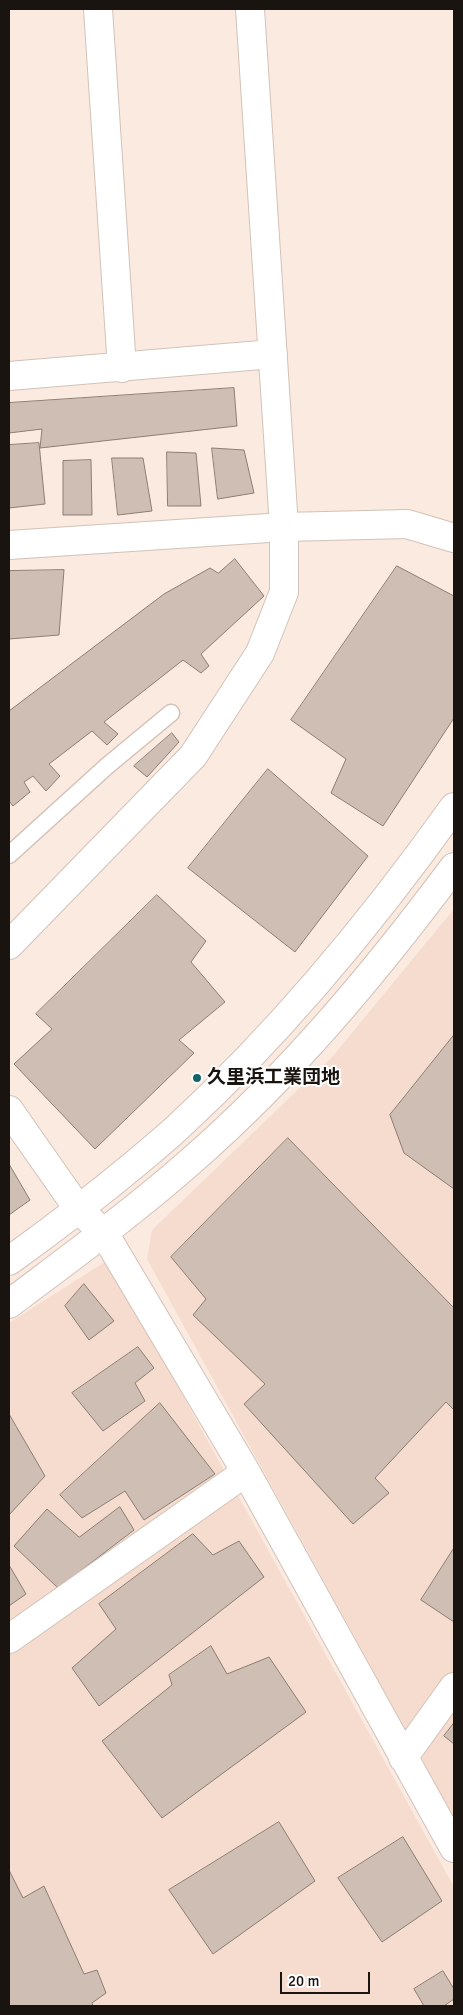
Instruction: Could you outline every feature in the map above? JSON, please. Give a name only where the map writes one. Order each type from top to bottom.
[{"type":"street","points":[[98,9],[122,368]]},
{"type":"street","points":[[9,946],[193,756],[260,652],[284,592],[284,527],[250,9]]},
{"type":"street","points":[[9,376],[273,354]]},
{"type":"street","points":[[9,545],[284,527],[407,524],[454,538]]},
{"type":"street","points":[[9,1261],[79,1210],[177,1128],[266,1041],[341,956],[412,867],[454,807]]},
{"type":"street","points":[[9,1304],[104,1233],[190,1162],[250,1106],[366,982],[454,867]]},
{"type":"street","points":[[9,1110],[79,1210],[104,1233],[246,1472],[454,1848]]},
{"type":"street","points":[[9,1638],[246,1472]]},
{"type":"street","points":[[403,1758],[454,1686]]},
{"type":"lane","points":[[9,855],[107,766],[171,713]]},
{"type":"shaded area","points":[[454,909],[454,1818],[147,1259],[152,1230],[332,1057]]},
{"type":"shaded area","points":[[108,1260],[454,1887],[454,2006],[9,2006],[9,1323]]},
{"type":"building","points":[[234,388],[237,426],[40,448],[42,429],[9,433],[9,403]]},
{"type":"building","points":[[39,443],[45,504],[9,508],[9,445]]},
{"type":"building","points":[[212,448],[244,450],[254,493],[218,499]]},
{"type":"building","points":[[167,452],[196,453],[201,506],[168,506]]},
{"type":"building","points":[[112,458],[143,458],[152,511],[118,515]]},
{"type":"building","points":[[91,460],[92,515],[63,515],[63,461]]},
{"type":"building","points":[[235,559],[264,596],[201,654],[209,666],[201,673],[183,660],[104,722],[118,734],[107,745],[92,731],[49,764],[60,776],[46,791],[33,776],[24,782],[30,792],[13,806],[9,801],[9,711],[164,594],[210,568],[218,573]]},
{"type":"building","points":[[397,566],[454,596],[454,718],[383,826],[331,793],[346,759],[291,720]]},
{"type":"building","points":[[64,570],[59,635],[9,639],[9,571]]},
{"type":"building","points":[[172,733],[179,742],[147,777],[134,766]]},
{"type":"building","points":[[268,769],[368,856],[295,952],[188,868]]},
{"type":"building","points":[[157,895],[206,941],[191,962],[225,1002],[179,1040],[194,1053],[95,1149],[14,1064],[52,1029],[36,1014]]},
{"type":"building","points":[[454,1035],[454,1189],[404,1153],[390,1115]]},
{"type":"building","points":[[288,1138],[454,1308],[454,1410],[446,1402],[375,1478],[389,1493],[353,1524],[244,1404],[265,1384],[193,1315],[206,1299],[171,1257]]},
{"type":"building","points":[[9,1164],[30,1200],[9,1215]]},
{"type":"building","points":[[84,1284],[114,1321],[89,1340],[65,1306]]},
{"type":"building","points":[[138,1347],[154,1368],[135,1383],[145,1401],[103,1431],[72,1393]]},
{"type":"building","points":[[160,1403],[215,1474],[144,1520],[125,1491],[82,1518],[60,1495]]},
{"type":"building","points":[[9,1414],[45,1476],[9,1515]]},
{"type":"building","points":[[120,1507],[134,1530],[58,1588],[14,1546],[47,1509],[79,1537]]},
{"type":"building","points":[[193,1534],[213,1555],[239,1541],[264,1577],[99,1706],[72,1668],[116,1629],[99,1604]]},
{"type":"building","points":[[454,1548],[454,1622],[421,1600]]},
{"type":"building","points":[[9,1565],[26,1594],[9,1606]]},
{"type":"building","points":[[211,1646],[227,1674],[269,1657],[306,1712],[162,1818],[102,1741],[172,1685],[169,1675]]},
{"type":"building","points":[[454,1723],[454,1744],[444,1736]]},
{"type":"building","points":[[279,1822],[315,1881],[213,1954],[169,1890]]},
{"type":"building","points":[[403,1837],[442,1901],[382,1942],[338,1878]]},
{"type":"building","points":[[9,1870],[23,1898],[44,1886],[84,1974],[97,1970],[106,1993],[92,2003],[93,2006],[9,2006]]},
{"type":"building","points":[[443,1971],[454,1989],[454,1999],[444,2006],[424,2006],[414,1989]]},
{"type":"place","name":"久里浜工業団地","points":[[197,1078]]}]
